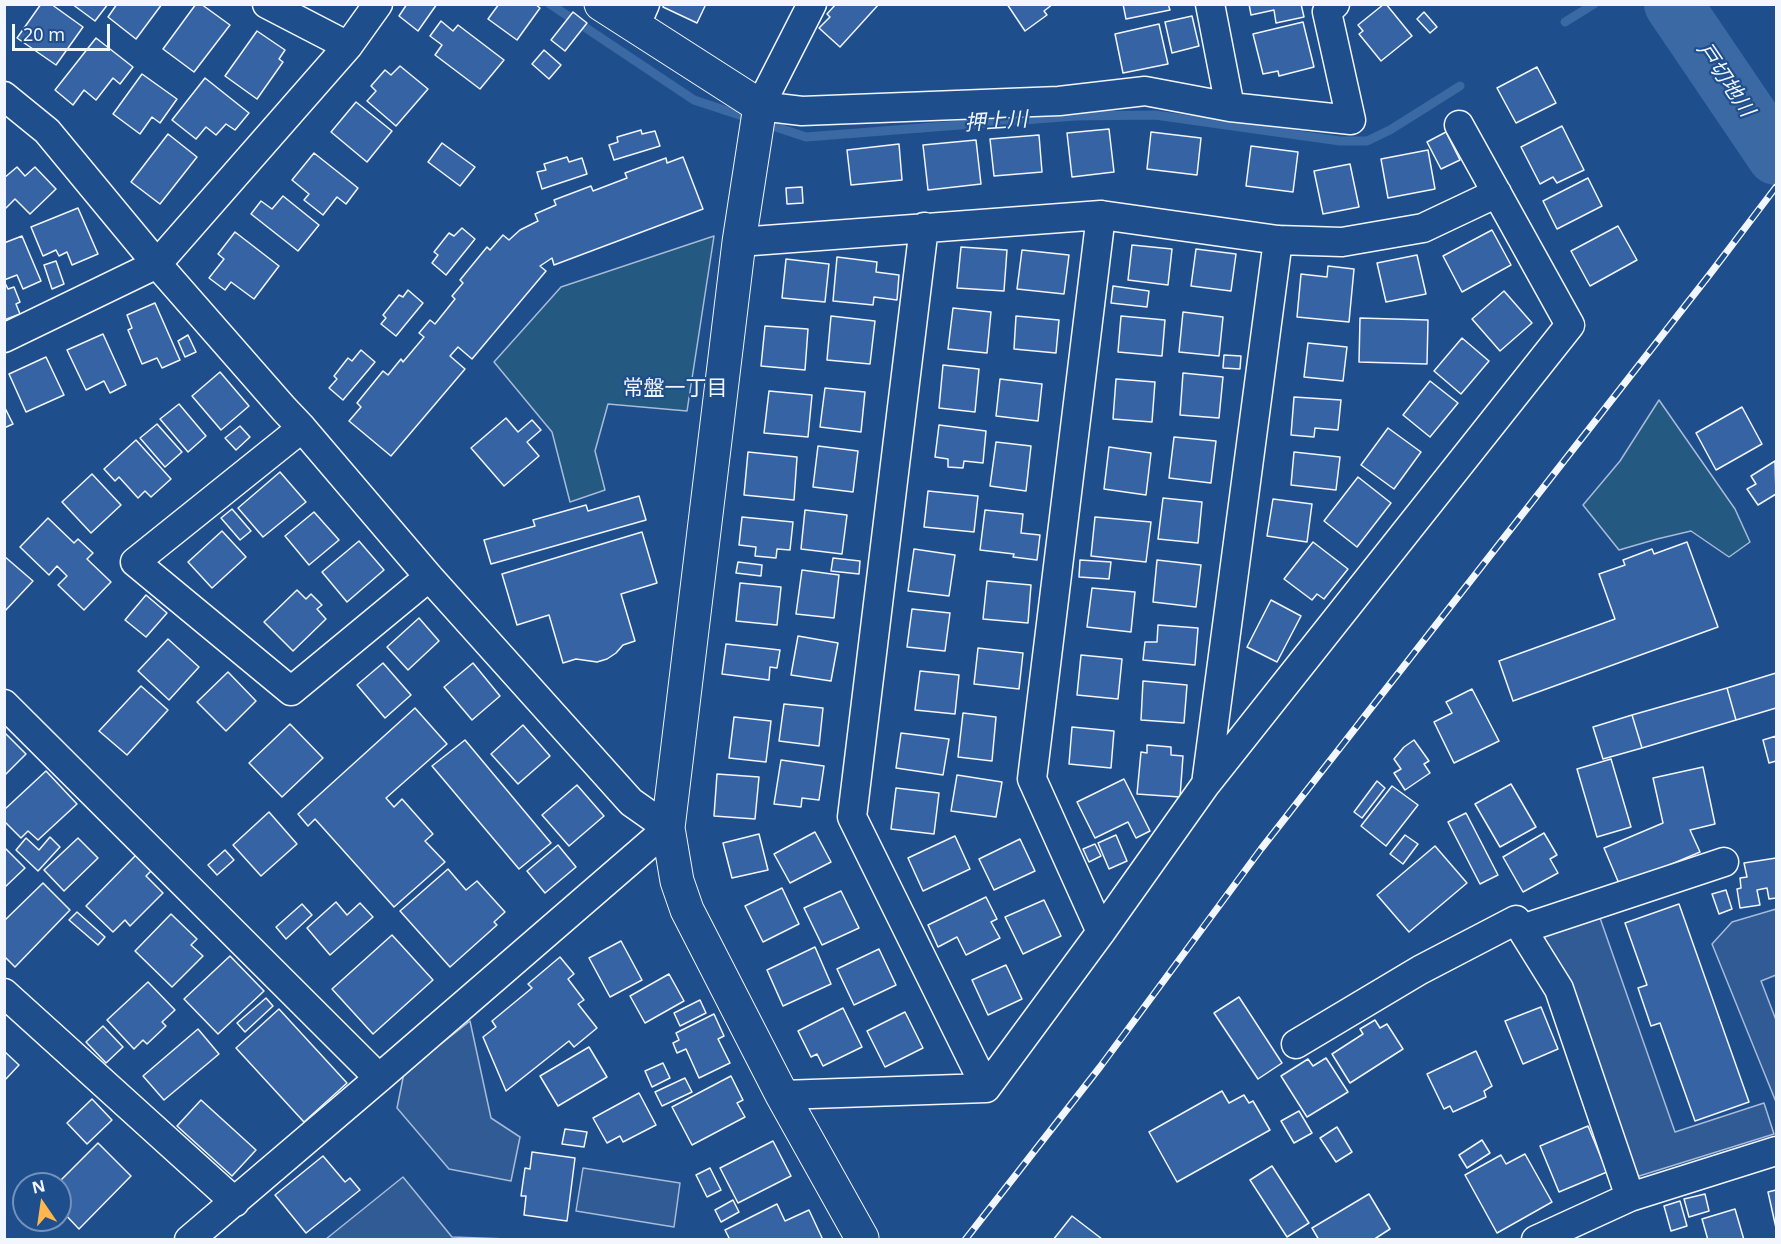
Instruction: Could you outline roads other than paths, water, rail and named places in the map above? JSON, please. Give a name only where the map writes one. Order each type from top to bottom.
[{"type":"street","points":[[267,4],[348,46]]},
{"type":"street","points":[[4,338],[157,264],[348,46],[378,4]]},
{"type":"street","points":[[601,4],[640,16],[760,106],[802,111],[1059,101],[1145,91],[1230,107],[1351,120],[1327,12],[1335,4]]},
{"type":"street","points":[[812,4],[760,106],[739,242],[669,828],[676,881],[687,910],[782,1095],[862,1239]]},
{"type":"street","points":[[1210,4],[1230,107]]},
{"type":"street","points":[[4,96],[47,131],[157,264],[302,428],[429,577],[631,802],[669,828]]},
{"type":"street","points":[[986,1089],[1206,784],[1570,325],[1459,125]]},
{"type":"street","points":[[739,242],[1101,215],[1278,240],[1342,242],[1423,228],[1497,193]]},
{"type":"street","points":[[1101,215],[1032,779],[1101,932]]},
{"type":"street","points":[[924,227],[852,818],[986,1089]]},
{"type":"street","points":[[1206,784],[1278,240]]},
{"type":"street","points":[[302,428],[135,562],[291,692],[429,577]]},
{"type":"street","points":[[4,704],[379,1078]]},
{"type":"street","points":[[189,1239],[235,1202],[669,828]]},
{"type":"street","points":[[1522,929],[1724,862]]},
{"type":"street","points":[[1296,1044],[1420,970],[1516,920],[1559,989],[1630,1197]]},
{"type":"street","points":[[4,993],[235,1202]]},
{"type":"street","points":[[782,1095],[986,1089]]},
{"type":"street","points":[[1536,1239],[1630,1197],[1776,1151]]},
{"type":"waterway","name":"押上川","points":[[550,4],[694,100],[806,137],[1075,116],[1155,115],[1340,141],[1367,141],[1390,130],[1460,86]]},
{"type":"waterway","name":"押上川","points":[[1565,22],[1594,4]]},
{"type":"waterway","name":"戸切地川","points":[[1673,4],[1776,156]]},
{"type":"railway","points":[[965,1240],[1100,1067],[1261,849],[1776,187]]},
{"type":"district","name":"常盤一丁目","points":[[675,389]]}]
